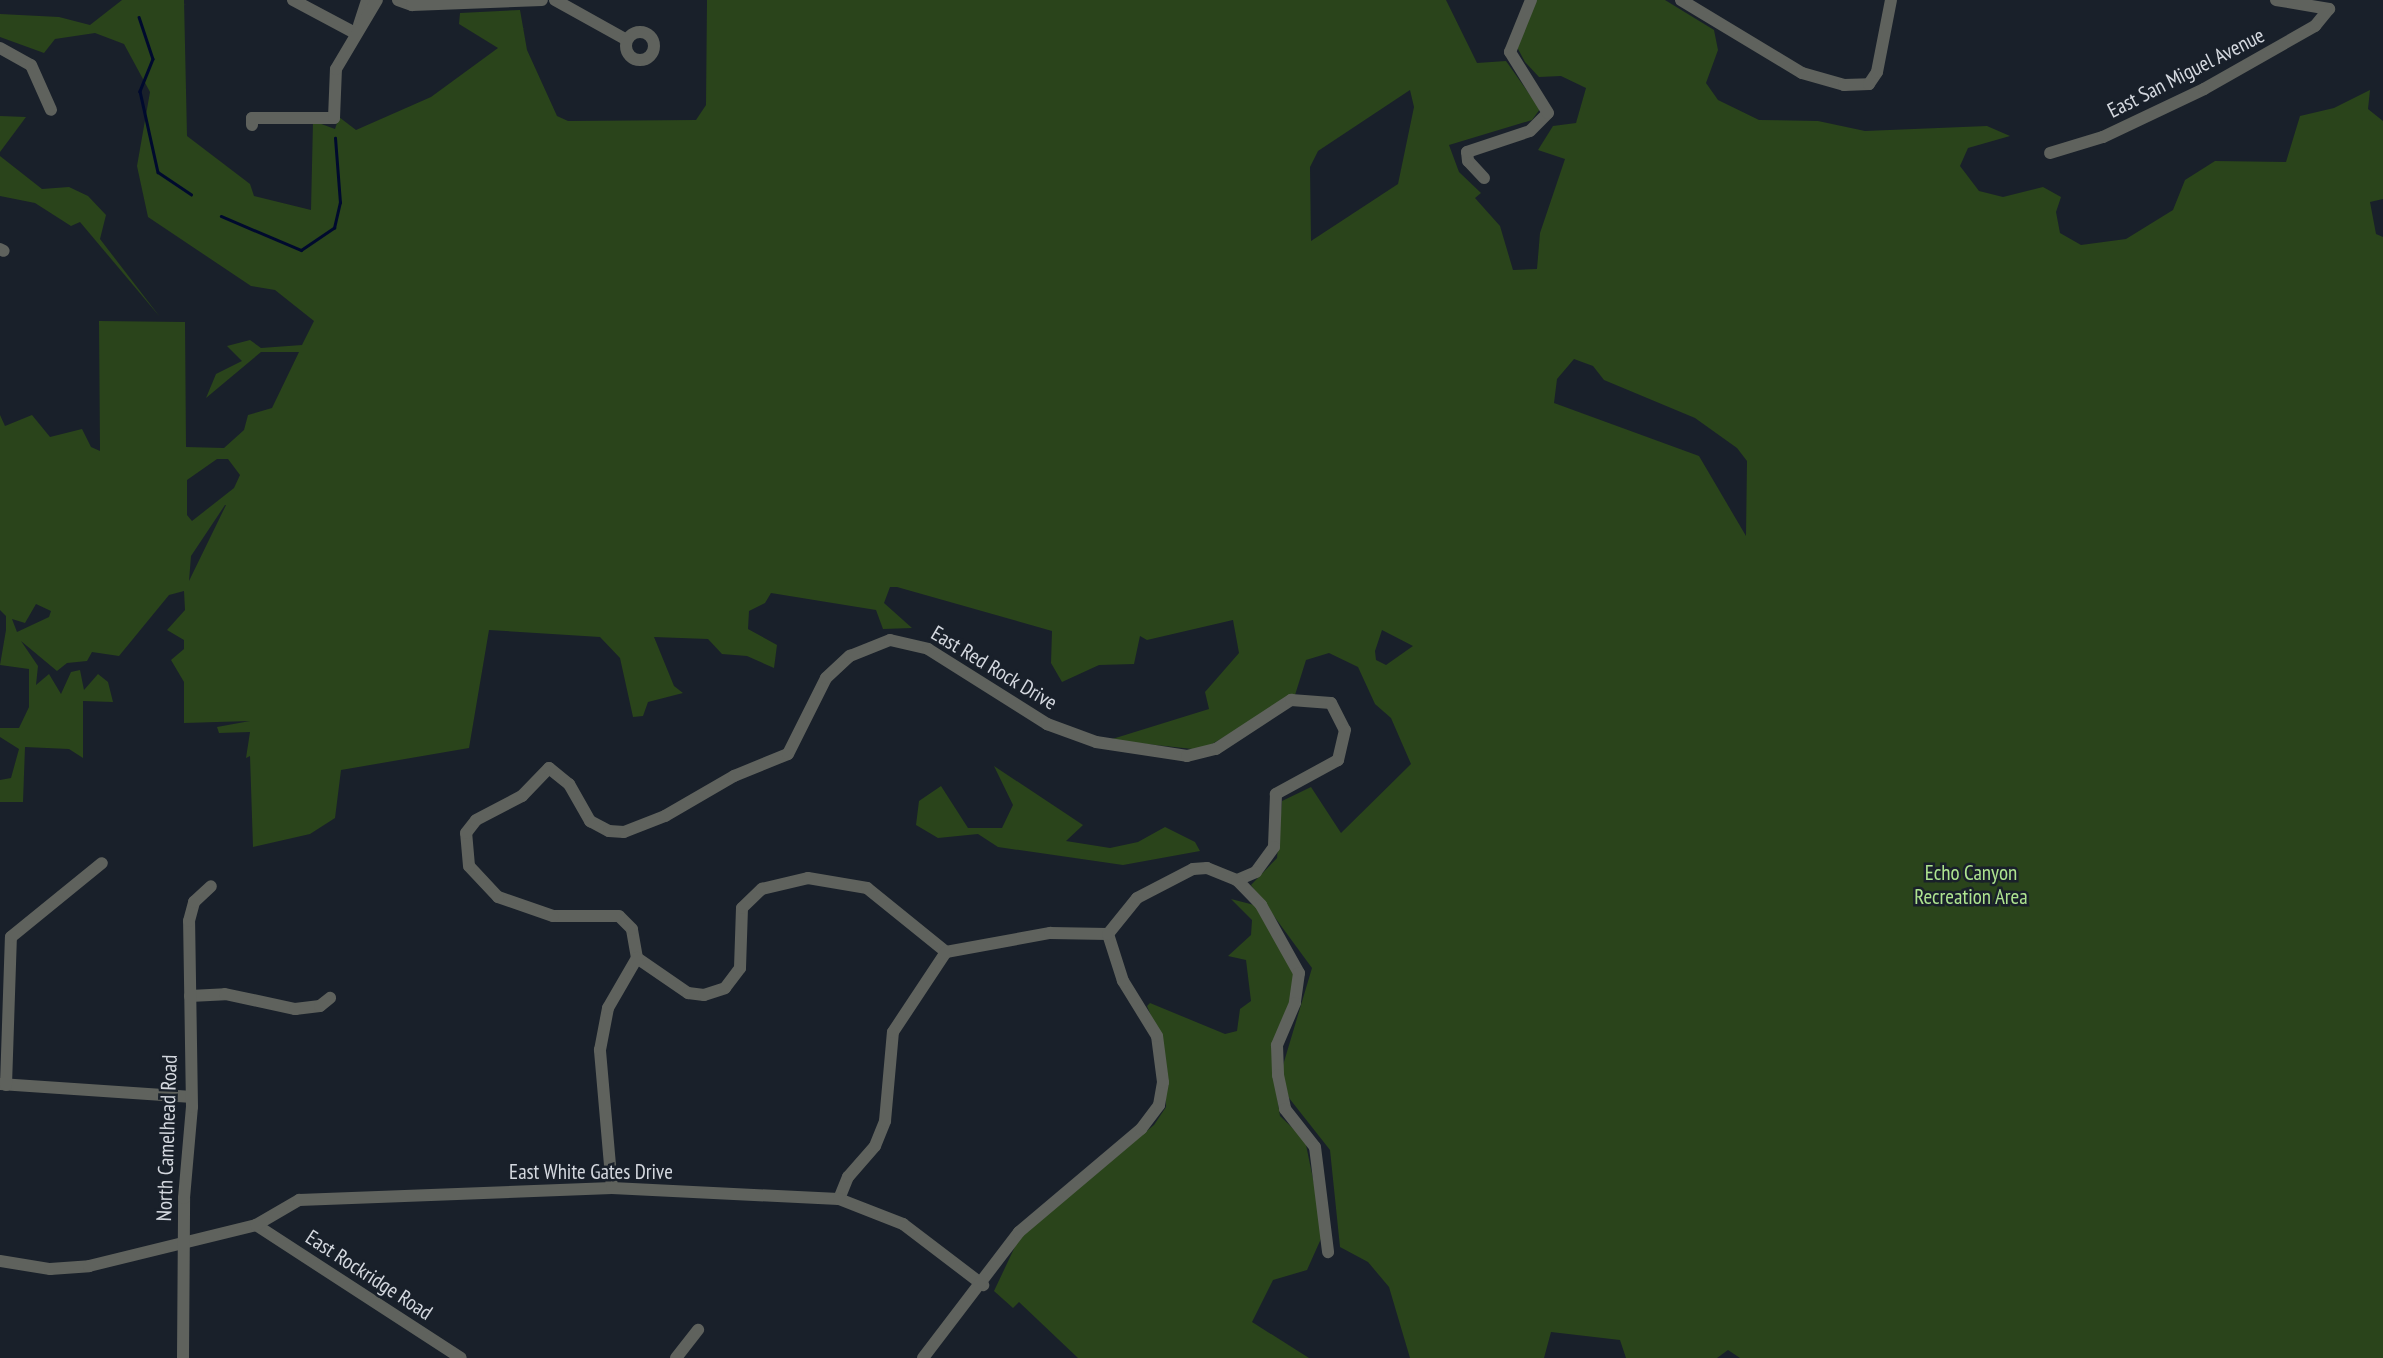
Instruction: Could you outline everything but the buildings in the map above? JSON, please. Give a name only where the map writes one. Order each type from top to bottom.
[{"type":"street","points":[[293,0],[357,29]]},
{"type":"street","points":[[252,125],[252,118],[334,118],[335,74],[357,29],[367,0]]},
{"type":"street","points":[[357,29],[377,0]]},
{"type":"street","points":[[398,0],[412,5],[542,0]]},
{"type":"street","points":[[555,0],[626,40]]},
{"type":"street","points":[[1484,178],[1468,161],[1467,152],[1530,131],[1548,113],[1510,52],[1531,0]]},
{"type":"street","points":[[1681,0],[1802,73],[1844,85],[1869,84],[1885,43],[1891,0]]},
{"type":"street","name":"East San Miguel Avenue","points":[[2050,153],[2103,136],[2204,89],[2315,26],[2329,9],[2276,0]]},
{"type":"street","points":[[0,48],[31,65],[51,110]]},
{"type":"street","name":"East Red Rock Drive","points":[[637,958],[632,929],[618,916],[553,916],[498,897],[469,866],[466,833],[476,820],[522,796],[549,768],[569,784],[590,821],[609,831],[624,832],[665,816],[734,776],[788,754],[826,678],[850,656],[890,640],[928,649],[1047,724],[1096,742],[1187,756],[1216,749],[1291,700],[1331,703],[1345,730],[1338,760],[1276,794],[1274,847],[1256,872],[1237,880]]},
{"type":"street","points":[[103,863],[12,937],[3,1084],[189,1097]]},
{"type":"street","points":[[1108,934],[1127,906],[1175,876],[1200,867],[1237,880],[1261,905],[1299,973],[1295,1003],[1277,1045],[1278,1075],[1285,1109],[1315,1147],[1328,1252]]},
{"type":"street","points":[[612,1188],[600,1050],[608,1008],[637,958],[688,993],[704,995],[725,988],[740,968],[742,908],[762,889],[808,878],[849,881],[867,888],[946,952]]},
{"type":"street","name":"North Camelhead Road","points":[[183,1358],[190,911],[211,886]]},
{"type":"street","points":[[839,1199],[848,1177],[875,1146],[884,1121],[892,1032],[946,952],[1050,933],[1108,934]]},
{"type":"street","points":[[923,1358],[983,1285],[1034,1216],[1141,1129],[1159,1105],[1163,1082],[1157,1036],[1123,981],[1108,934]]},
{"type":"street","points":[[190,996],[244,990],[295,1003],[330,998],[320,1006],[295,1009],[225,994]]},
{"type":"street","name":"East White Gates Drive","points":[[0,1261],[71,1269],[256,1225],[299,1200],[612,1188],[839,1199],[903,1224],[983,1285]]},
{"type":"street","name":"East Rockridge Road","points":[[256,1225],[461,1358]]},
{"type":"street","points":[[676,1358],[698,1330]]},
{"type":"green space","name":"Echo Canyon Recreation Area","points":[[122,0],[184,0],[187,136],[250,184],[254,196],[311,210],[313,121],[335,129],[339,117],[356,130],[431,97],[498,48],[459,24],[460,13],[520,10],[527,50],[557,116],[568,121],[696,120],[706,105],[707,0],[1446,0],[1477,63],[1506,61],[1540,109],[1532,120],[1449,145],[1459,172],[1481,193],[1475,198],[1500,226],[1513,270],[1537,269],[1540,233],[1565,159],[1538,150],[1553,126],[1576,123],[1586,88],[1561,76],[1539,77],[1525,62],[1517,47],[1536,0],[1665,0],[1714,30],[1718,50],[1706,83],[1718,100],[1759,120],[1818,121],[1865,131],[1987,126],[2010,136],[1968,148],[1960,166],[1979,191],[2003,197],[2043,187],[2061,197],[2056,212],[2060,233],[2081,245],[2126,239],[2173,210],[2185,180],[2215,161],[2286,162],[2300,116],[2334,108],[2370,90],[2368,109],[2383,121],[2383,199],[2370,202],[2376,234],[2383,237],[2383,1358],[1740,1358],[1728,1350],[1717,1358],[1626,1358],[1620,1340],[1551,1332],[1544,1358],[1410,1358],[1389,1287],[1368,1262],[1340,1247],[1330,1150],[1289,1098],[1281,1072],[1312,968],[1251,885],[1277,858],[1282,801],[1311,787],[1341,833],[1411,764],[1391,718],[1375,704],[1358,667],[1329,653],[1306,660],[1295,695],[1202,750],[1109,740],[1209,709],[1205,692],[1239,653],[1233,620],[1147,640],[1140,636],[1134,664],[1099,665],[1062,682],[1051,663],[1052,631],[897,587],[890,587],[884,603],[912,628],[883,629],[876,610],[771,593],[765,603],[749,611],[748,629],[777,645],[774,668],[747,656],[722,654],[708,639],[654,637],[674,686],[683,693],[648,702],[643,716],[633,717],[620,658],[600,637],[489,630],[469,748],[341,770],[335,818],[310,834],[253,847],[250,756],[246,758],[250,732],[219,733],[217,727],[250,721],[184,723],[184,682],[171,660],[184,649],[184,640],[167,630],[185,610],[184,591],[169,595],[119,656],[92,652],[87,661],[67,663],[57,671],[21,641],[38,666],[36,685],[49,674],[61,694],[71,672],[80,670],[84,690],[98,674],[108,682],[113,702],[83,701],[83,758],[69,749],[25,747],[23,802],[0,802],[0,780],[11,778],[19,749],[0,737],[0,728],[19,728],[29,707],[29,669],[0,665],[6,616],[0,610],[0,415],[5,426],[32,415],[50,437],[82,429],[91,447],[100,451],[99,321],[185,322],[186,447],[224,448],[244,430],[248,415],[272,408],[299,352],[261,352],[206,398],[216,374],[242,361],[227,346],[250,340],[261,348],[302,345],[314,321],[275,290],[251,286],[148,217],[137,166],[150,92],[124,44],[95,33],[55,39],[44,53],[0,37],[0,14],[59,17],[90,25]],"holes":[[[1410,90],[1414,107],[1398,184],[1311,241],[1310,167],[1318,151]],[[1574,359],[1593,366],[1604,380],[1695,418],[1737,448],[1747,461],[1746,536],[1699,456],[1554,403],[1557,379]],[[217,459],[228,459],[240,475],[234,488],[192,521],[187,515],[187,480]],[[225,505],[226,505],[189,581],[191,556]],[[36,604],[51,611],[49,617],[17,632],[12,619],[25,623]],[[1382,630],[1413,646],[1386,665],[1376,660],[1375,651]]]},
{"type":"green space","points":[[0,116],[26,117],[0,152]]},
{"type":"green space","points":[[0,156],[42,189],[69,187],[88,196],[106,215],[100,239],[160,317],[80,222],[71,226],[35,203],[0,196]]},
{"type":"green space","points":[[994,766],[1083,825],[1066,841],[1110,848],[1138,842],[1165,827],[1195,842],[1200,851],[1123,865],[998,847],[978,834],[938,838],[916,825],[919,801],[941,786],[968,828],[1002,828],[1013,805]]},
{"type":"green space","points":[[1231,899],[1258,906],[1294,969],[1294,997],[1273,1070],[1280,1116],[1305,1140],[1324,1232],[1307,1270],[1273,1280],[1252,1322],[1309,1358],[1078,1358],[1019,1302],[1013,1308],[994,1291],[1021,1234],[1154,1125],[1166,1107],[1163,1044],[1147,1006],[1150,1003],[1225,1034],[1237,1031],[1240,1009],[1251,1001],[1246,960],[1228,956],[1251,935],[1252,920]]},
{"type":"waterway","points":[[139,17],[153,59],[140,91],[158,172],[191,194]]},
{"type":"waterway","points":[[221,216],[301,250],[334,228],[340,203],[335,138]]}]
